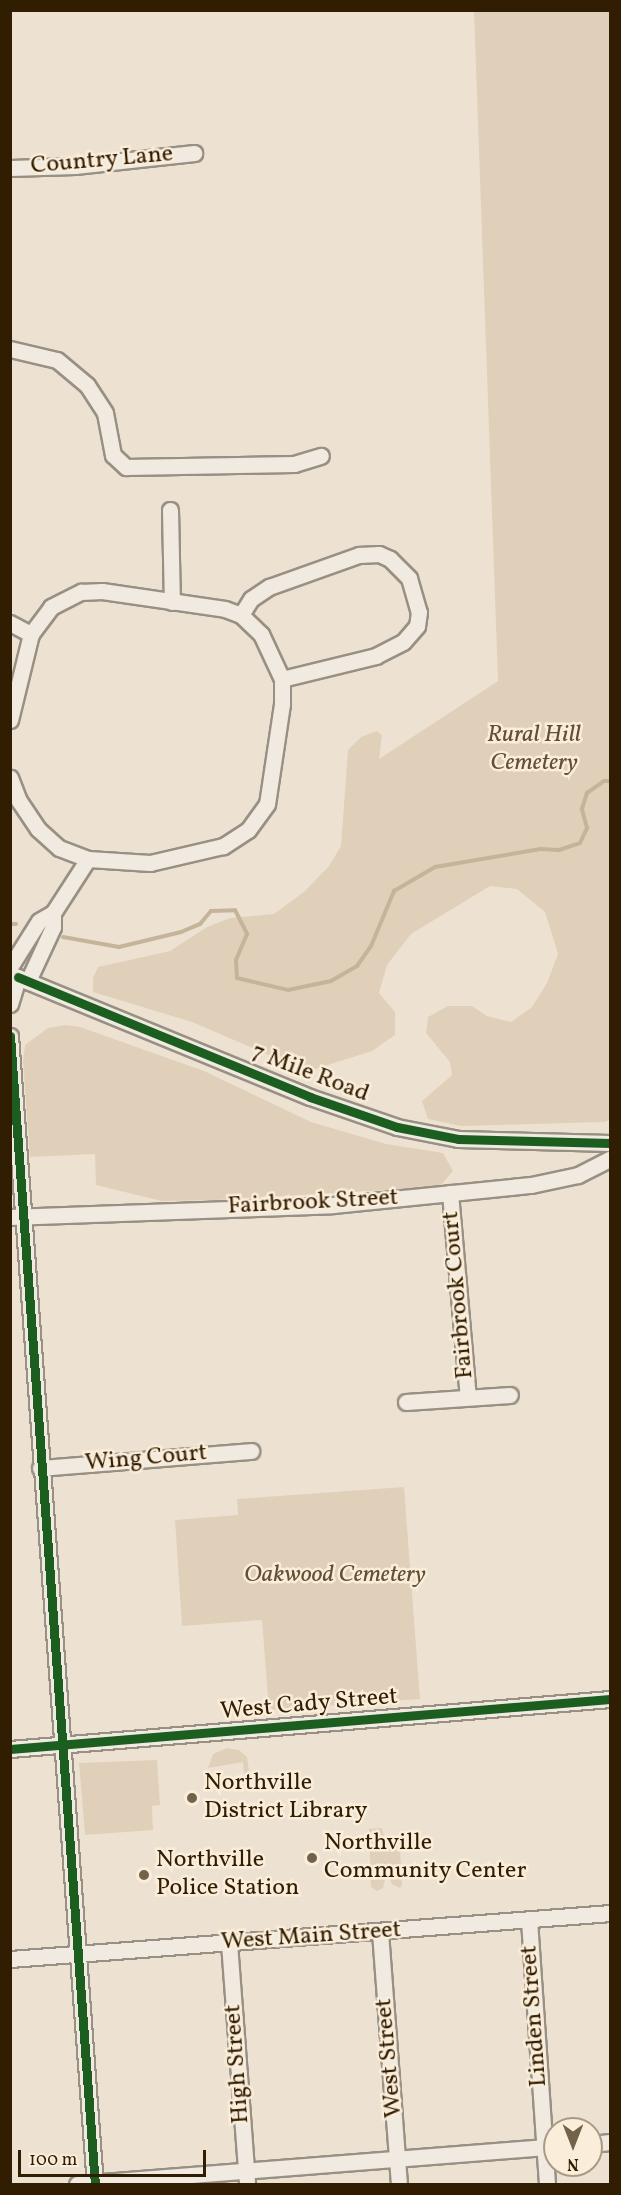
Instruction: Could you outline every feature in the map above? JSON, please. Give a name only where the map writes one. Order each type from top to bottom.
[{"type":"street","name":"Country Lane","points":[[10,168],[75,166],[194,153]]},
{"type":"street","points":[[10,349],[57,360],[87,385],[105,413],[112,455],[126,467],[294,464],[321,456]]},
{"type":"street","points":[[170,510],[171,602]]},
{"type":"street","points":[[241,615],[251,599],[269,587],[359,555],[379,554],[390,559],[409,578],[418,612],[417,626],[403,642],[376,656],[282,679]]},
{"type":"street","points":[[10,720],[31,634],[51,608],[81,592],[102,591],[241,615],[261,634],[282,679],[282,704],[270,794],[263,812],[248,830],[223,846],[171,860],[123,864],[88,859],[59,848],[38,829],[19,801],[10,778]]},
{"type":"street","points":[[10,623],[31,634]]},
{"type":"street","points":[[10,1004],[17,975],[39,921],[53,913],[88,859]]},
{"type":"street","points":[[17,975],[53,927],[53,913]]},
{"type":"street","name":"7 Mile Road","points":[[17,975],[310,1097],[398,1127],[459,1139],[610,1143]]},
{"type":"street","points":[[10,1036],[16,1216],[40,1468],[95,2184]]},
{"type":"street","name":"Fairbrook Street","points":[[16,1216],[333,1205],[555,1181],[610,1159]]},
{"type":"street","name":"Fairbrook Court","points":[[450,1193],[468,1397]]},
{"type":"street","name":"Fairbrook Court","points":[[406,1402],[510,1395]]},
{"type":"street","name":"Wing Court","points":[[40,1468],[251,1451]]},
{"type":"street","name":"West Cady Street","points":[[10,1749],[610,1699]]},
{"type":"street","name":"West Main Street","points":[[10,1959],[610,1913]]},
{"type":"street","name":"Linden Street","points":[[529,1920],[546,2117]]},
{"type":"street","name":"West Street","points":[[380,1932],[399,2184]]},
{"type":"street","name":"High Street","points":[[229,1943],[247,2178]]},
{"type":"street","points":[[77,2184],[247,2178],[398,2158],[543,2146]]},
{"type":"green space","name":"Rural Hill Cemetery","points":[[474,11],[610,11],[610,1120],[604,1122],[461,1126],[428,1119],[422,1101],[452,1075],[450,1062],[426,1033],[428,1017],[448,1006],[472,1006],[487,1016],[511,1022],[532,1007],[547,983],[558,954],[545,912],[517,889],[490,886],[411,934],[387,965],[379,993],[395,1012],[395,1035],[372,1051],[315,1069],[283,1061],[192,1022],[93,992],[93,978],[98,967],[170,951],[207,927],[230,918],[274,914],[305,891],[329,866],[341,846],[348,750],[361,737],[377,731],[382,735],[379,759],[498,681]]},
{"type":"green space","points":[[65,1025],[80,1027],[204,1071],[311,1122],[386,1144],[443,1153],[453,1171],[439,1187],[216,1200],[162,1201],[96,1185],[95,1154],[30,1157],[23,1061],[25,1045],[48,1028]]},
{"type":"green space","name":"Oakwood Cemetery","points":[[404,1487],[420,1699],[269,1710],[262,1620],[182,1626],[175,1520],[238,1515],[237,1499]]},
{"type":"green space","points":[[227,1748],[239,1750],[247,1757],[251,1785],[245,1785],[243,1762],[208,1768],[213,1754]]},
{"type":"green space","points":[[157,1760],[160,1805],[152,1806],[153,1830],[85,1835],[79,1763]]},
{"type":"green space","points":[[382,1828],[386,1845],[391,1842],[400,1848],[402,1885],[400,1888],[392,1884],[387,1872],[383,1888],[377,1891],[371,1887],[369,1829]]},
{"type":"waterway","points":[[63,937],[119,947],[181,932],[200,924],[211,911],[235,910],[247,934],[236,960],[237,978],[288,990],[331,981],[357,966],[371,946],[394,891],[435,867],[540,849],[559,850],[580,843],[587,828],[582,809],[587,793],[604,781],[610,781]]},
{"type":"waterway","points":[[10,924],[16,924]]},
{"type":"cycle path","points":[[18,977],[310,1097],[397,1127],[458,1139],[610,1143]]},
{"type":"cycle path","points":[[10,1036],[95,2184]]},
{"type":"cycle path","points":[[10,1749],[610,1699]]},
{"type":"place","name":"Northville District Library","points":[[192,1798]]},
{"type":"place","name":"Northville Community Center","points":[[312,1858]]},
{"type":"place","name":"Northville Police Station","points":[[144,1875]]}]
